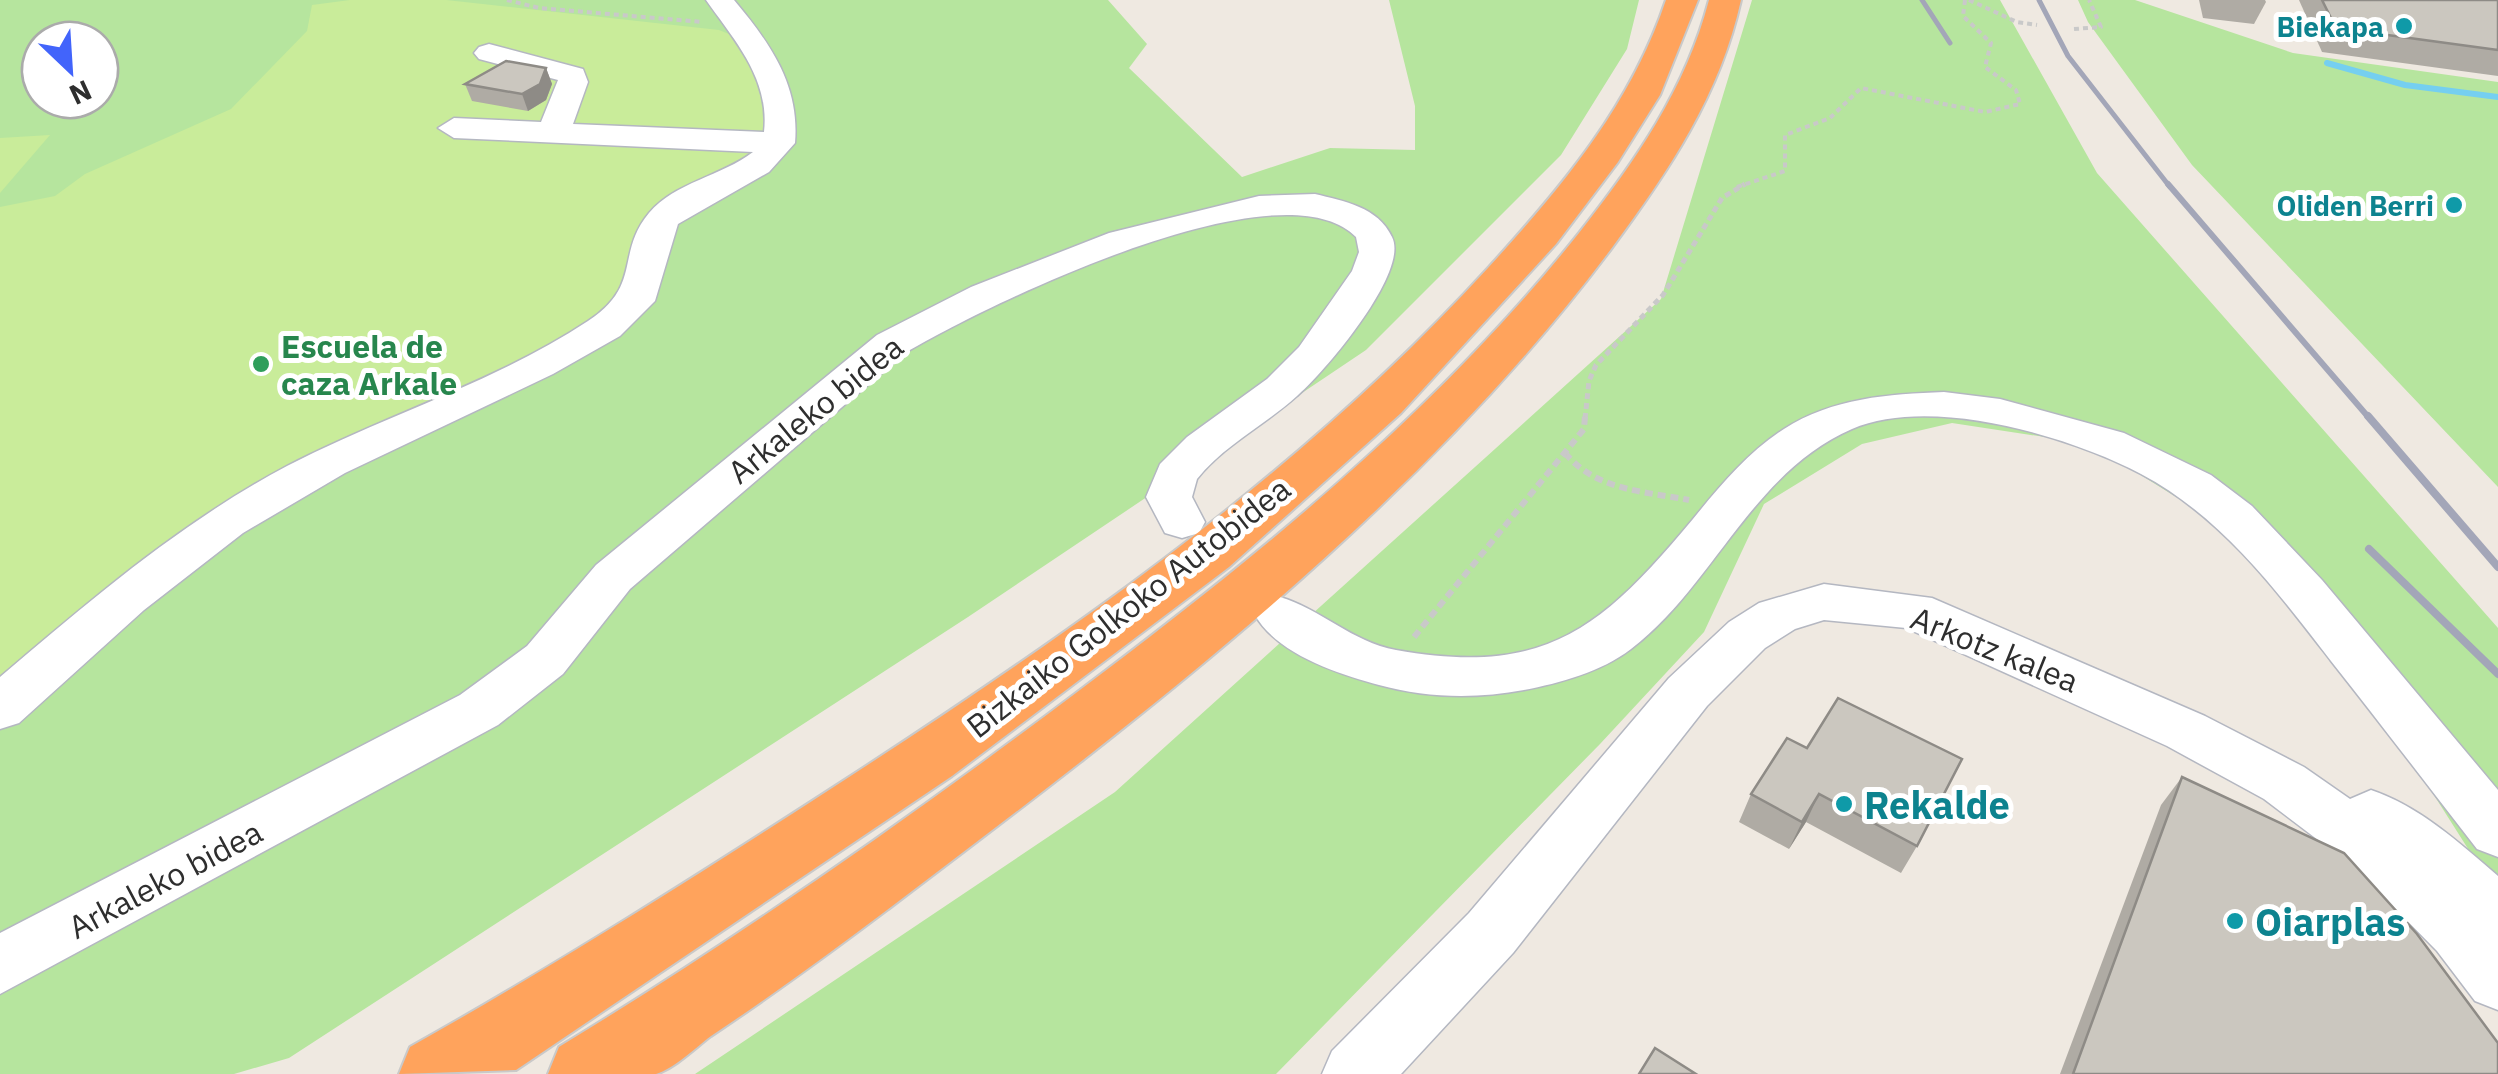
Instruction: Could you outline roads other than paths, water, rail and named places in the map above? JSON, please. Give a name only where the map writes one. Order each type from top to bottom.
[{"type":"highway","name":"Bizkaiko Golkoko Autobidea","points":[[438,1074],[756,874],[985,722],[1171,582],[1285,488],[1472,315],[1557,216],[1604,156],[1630,113],[1655,69],[1682,0]]},
{"type":"highway","name":"Bizkaiko Golkoko Autobidea","points":[[586,1074],[667,1024],[984,800],[1210,624],[1338,517],[1461,398],[1536,317],[1600,237],[1685,108],[1703,72],[1725,0]]},
{"type":"street","points":[[0,708],[202,537],[261,500],[404,426],[548,361],[628,310],[643,291],[661,219],[678,205],[759,162],[779,143],[781,111],[771,74],[750,38],[720,0]]},
{"type":"street","points":[[489,52],[572,75],[573,82],[553,133]]},
{"type":"street","points":[[454,128],[779,143]]},
{"type":"street","name":"Arkaleko bidea","points":[[0,965],[479,710],[545,660],[613,577],[891,344],[938,314],[1061,263],[1231,210],[1308,202],[1348,212],[1374,235],[1378,248],[1370,275],[1335,329],[1284,387],[1209,440],[1174,478],[1170,502],[1182,522]]},
{"type":"street","points":[[1280,616],[1358,660],[1444,676],[1525,670],[1591,651],[1636,618],[1756,474],[1804,435],[1858,412],[1931,404],[2030,418],[2120,446],[2195,486],[2264,543],[2498,832]]},
{"type":"street","name":"Arkotz kalea","points":[[1356,1074],[1490,932],[1688,692],[1747,634],[1778,616],[1824,602],[1914,611],[2186,731],[2284,784],[2376,850],[2459,931],[2498,980]]},
{"type":"street","points":[[2186,731],[2280,766],[2358,805],[2435,858],[2498,914]]},
{"type":"waterway","points":[[2327,63],[2405,85],[2498,97]]},
{"type":"railway","points":[[1922,0],[1950,43]]},
{"type":"railway","points":[[2039,0],[2068,56],[2170,187]]},
{"type":"railway","points":[[2168,184],[2370,419]]},
{"type":"railway","points":[[2368,416],[2498,567]]},
{"type":"railway","points":[[2369,549],[2498,674]]},
{"type":"place","name":"Biekapa","points":[[2404,26]]},
{"type":"place","name":"Oliden Berri","points":[[2454,205]]},
{"type":"place","name":"Escuela de caza Arkale","points":[[261,364]]},
{"type":"place","name":"Rekalde","points":[[1844,804]]},
{"type":"place","name":"Oiarplas","points":[[2235,921]]}]
